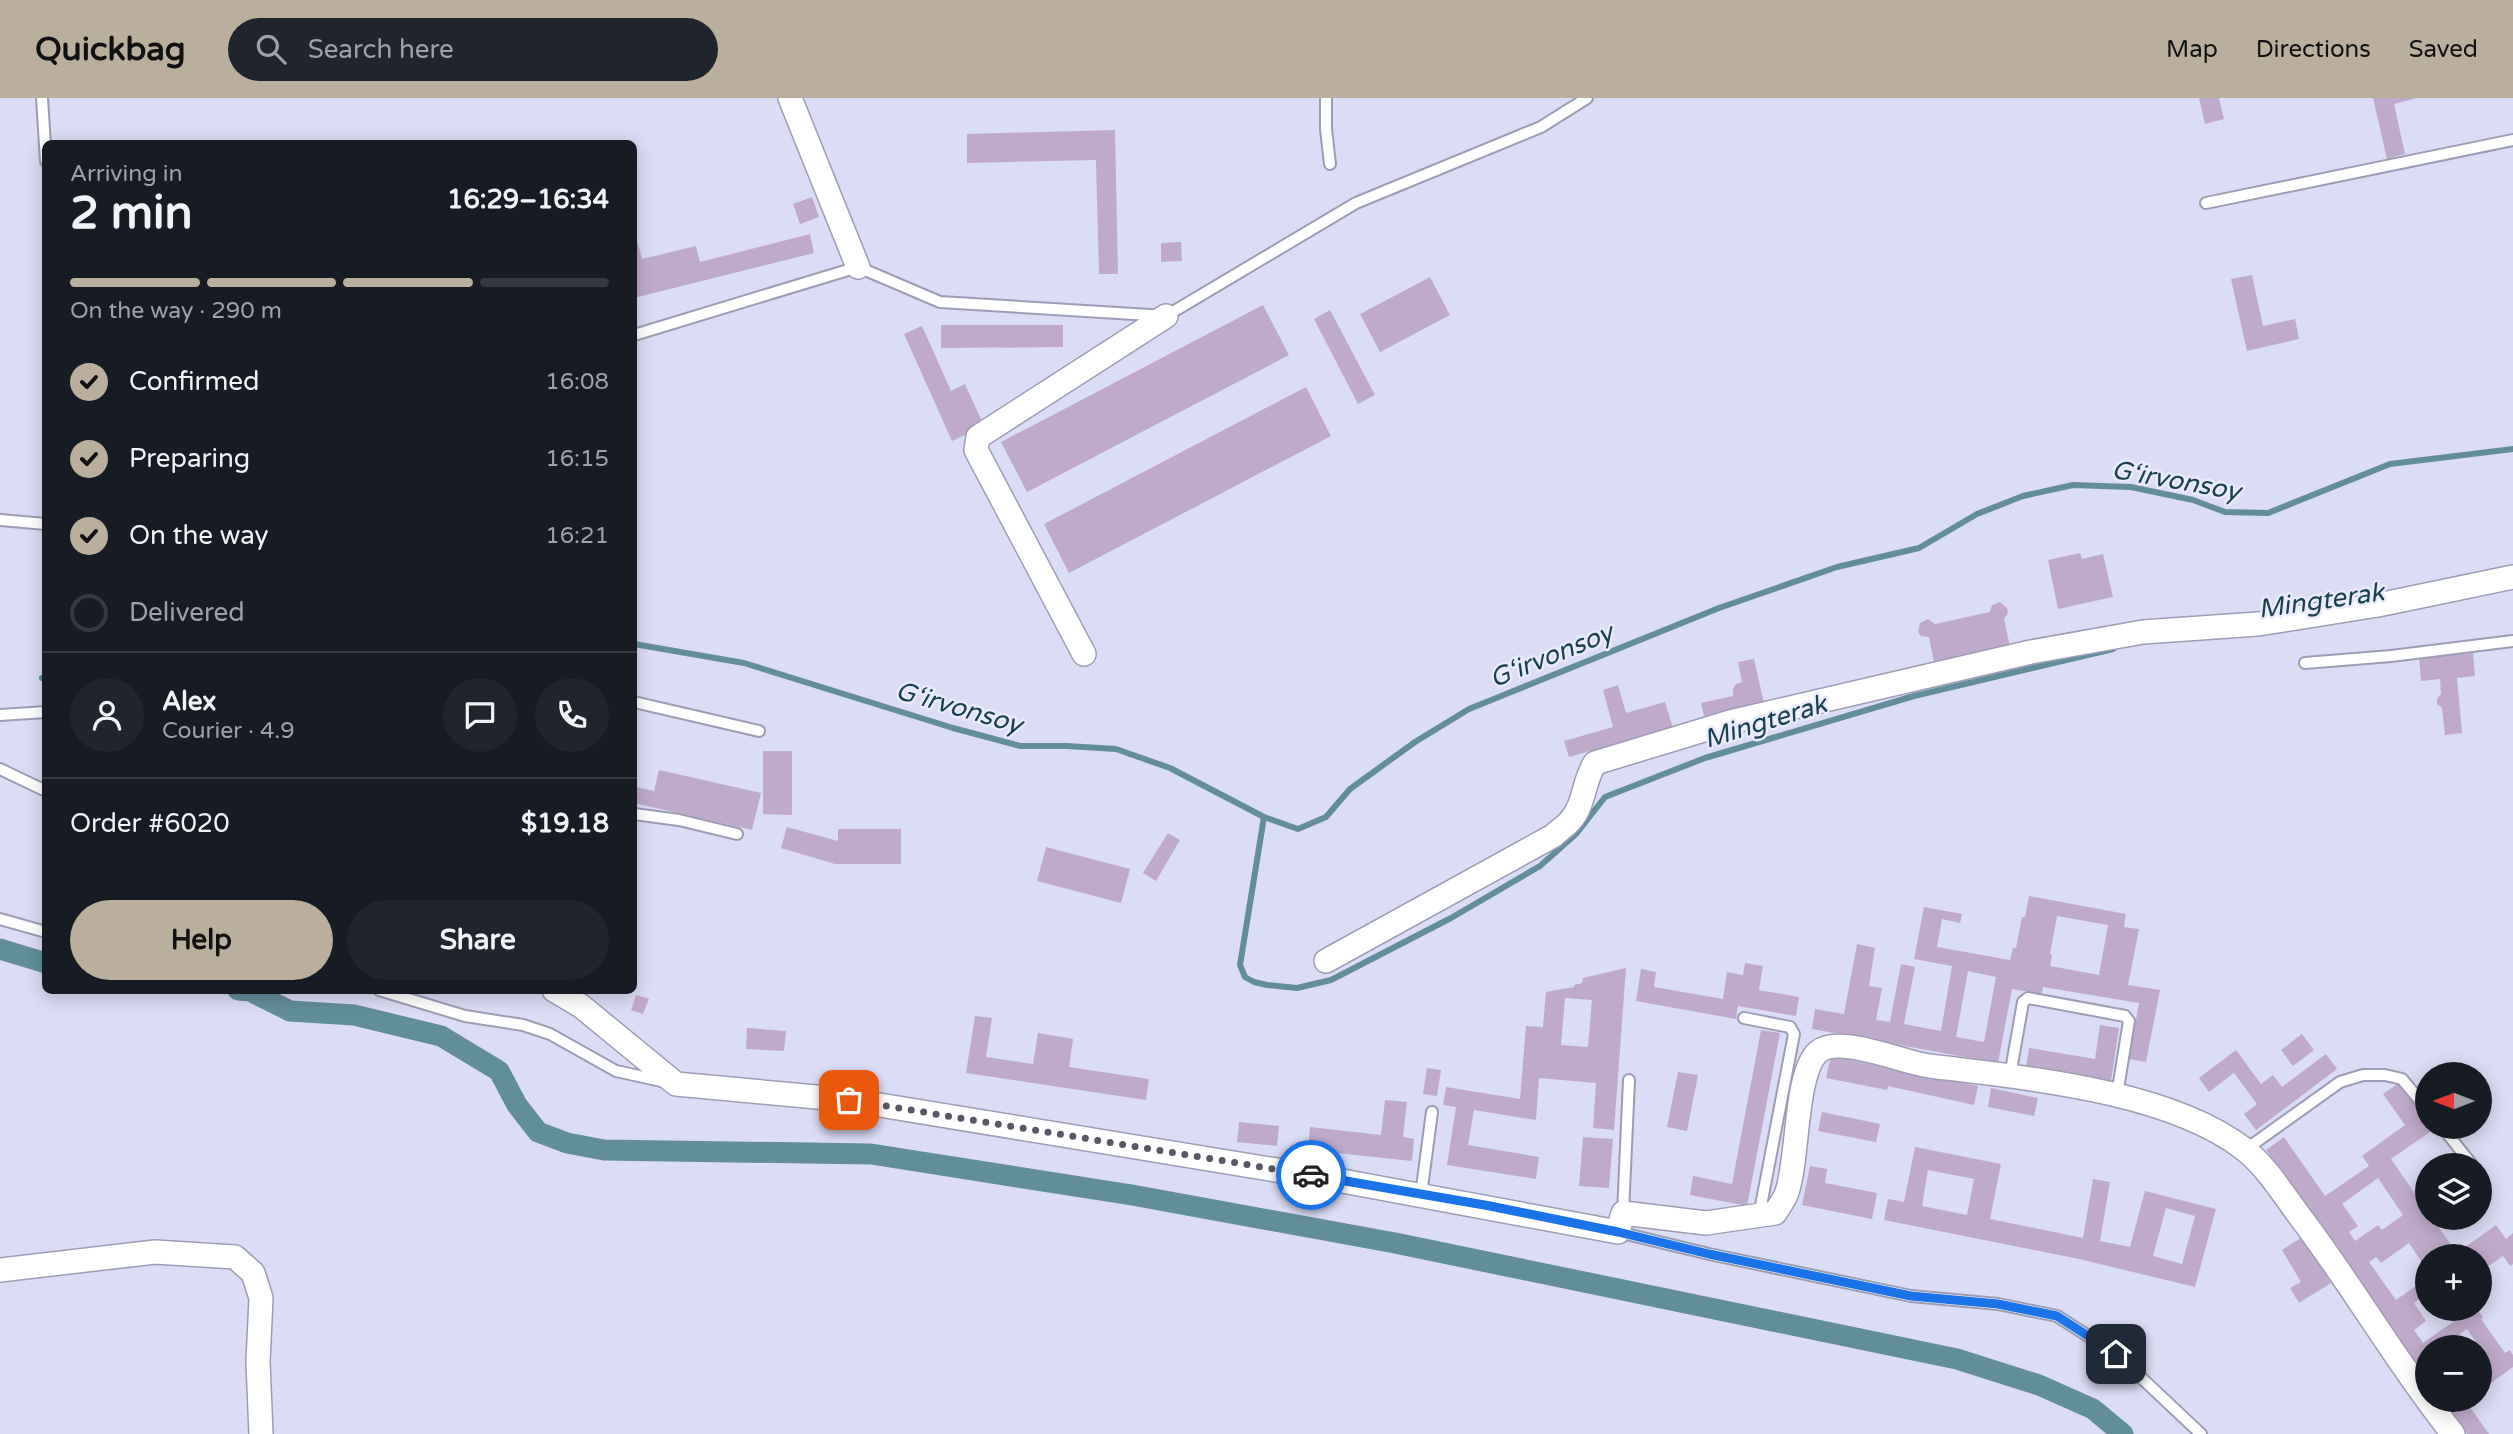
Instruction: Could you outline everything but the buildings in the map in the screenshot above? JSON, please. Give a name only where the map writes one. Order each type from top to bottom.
[{"type":"street","points":[[790,98],[858,267]]},
{"type":"street","points":[[1084,654],[976,450],[978,437],[1166,316]]},
{"type":"street","points":[[1326,961],[1553,836],[1571,821],[1580,805],[1588,774],[1595,763],[1730,722],[2031,652],[2143,632],[2258,624],[2378,605],[2513,577]]},
{"type":"street","points":[[561,994],[581,1006],[676,1084],[849,1100],[1421,1195],[1620,1223],[1706,1223],[1776,1213],[1786,1193],[1806,1071],[1817,1052],[1828,1045],[1846,1045],[1918,1064],[2010,1076],[2117,1096],[2182,1114],[2219,1132],[2245,1150],[2263,1168],[2315,1236],[2422,1395],[2453,1434]]},
{"type":"street","points":[[0,1270],[155,1252],[235,1257],[253,1273],[261,1298],[258,1362],[261,1434]]},
{"type":"lane","points":[[42,98],[45,140]]},
{"type":"lane","points":[[1326,98],[1330,164]]},
{"type":"lane","points":[[637,334],[858,267],[940,302],[1166,316],[1356,202],[1541,127],[1587,98]]},
{"type":"lane","points":[[2206,202],[2513,140]]},
{"type":"lane","points":[[0,520],[42,524]]},
{"type":"lane","points":[[2305,663],[2513,641]]},
{"type":"lane","points":[[637,703],[759,731]]},
{"type":"lane","points":[[0,715],[42,712]]},
{"type":"lane","points":[[0,769],[42,789]]},
{"type":"lane","points":[[637,814],[679,820],[737,834]]},
{"type":"lane","points":[[0,919],[42,931]]},
{"type":"lane","points":[[392,994],[465,1016],[523,1025],[550,1034],[616,1071],[676,1084]]},
{"type":"lane","points":[[2010,1076],[2024,1002],[2028,998],[2125,1016],[2129,1021],[2117,1096]]},
{"type":"lane","points":[[1744,1018],[1790,1027],[1794,1034],[1759,1216]]},
{"type":"lane","points":[[2245,1150],[2340,1082],[2363,1075],[2385,1075],[2402,1079],[2415,1095]]},
{"type":"lane","points":[[1629,1080],[1620,1223],[1709,1254],[1911,1296],[1998,1304],[2057,1316],[2116,1354],[2201,1434]]},
{"type":"lane","points":[[1421,1195],[1432,1112]]},
{"type":"lane","points":[[2452,1139],[2463,1153]]},
{"type":"waterway","name":"G‘irvonsoy","points":[[637,645],[744,663],[1020,746],[1116,749],[1170,768],[1264,817],[1298,829],[1326,817],[1350,789],[1415,742],[1469,709],[1719,608],[1837,567],[1919,548],[1977,514],[2023,496],[2073,485],[2131,487],[2193,500],[2225,512],[2268,513],[2390,464],[2513,449]]},
{"type":"waterway","name":"Mingterak","points":[[1264,817],[1240,965],[1245,977],[1254,982],[1297,988],[1331,980],[1451,918],[1540,866],[1576,834],[1605,797],[1705,758],[1914,696],[2113,649]]},
{"type":"waterway","points":[[0,949],[42,962]]},
{"type":"waterway","points":[[256,994],[290,1011],[354,1015],[441,1036],[499,1071],[517,1105],[538,1132],[567,1143],[604,1150],[871,1154],[1132,1195],[1395,1243],[1957,1359],[2039,1385],[2093,1409],[2123,1434]]},
{"type":"way so far","points":[[849,1100],[1311,1175]]},
{"type":"route","points":[[1311,1175],[1490,1206],[1911,1296],[1998,1304],[2057,1316],[2116,1354]]}]
